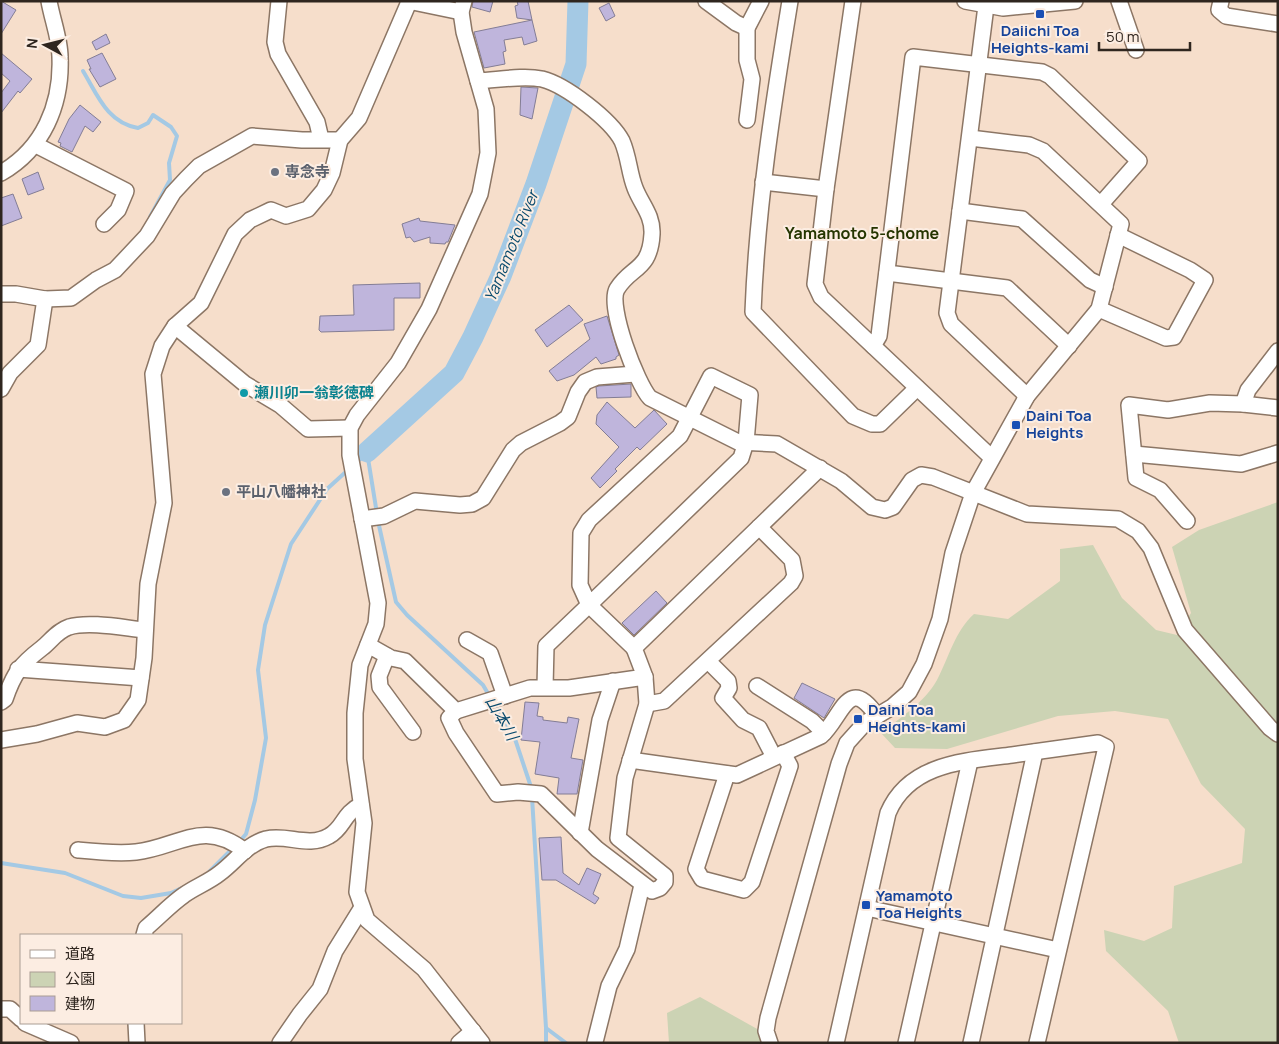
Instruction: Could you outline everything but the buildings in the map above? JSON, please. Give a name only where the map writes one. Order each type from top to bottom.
[{"type":"street","points":[[1,173],[14,166],[36,144],[51,119],[59,91],[60,56],[49,1]]},
{"type":"street","points":[[280,1],[275,42],[278,54],[317,122],[321,139]]},
{"type":"street","points":[[1,740],[37,734],[77,723],[105,726],[124,720],[138,700],[146,630],[148,584],[164,503],[153,374],[162,346],[175,326],[202,302],[235,234],[245,225],[271,210],[286,216],[308,209],[328,182],[340,140],[359,118],[408,1],[462,7],[486,109],[488,153],[480,194],[430,309],[398,363],[357,415],[350,428],[350,455],[378,603],[376,624],[360,665],[354,713],[355,759],[364,823],[357,892],[361,909],[367,920],[424,968],[477,1037],[458,1043]]},
{"type":"street","points":[[706,1],[736,23],[747,28]]},
{"type":"street","points":[[747,120],[752,79],[747,60],[747,28],[761,1]]},
{"type":"street","points":[[790,1],[770,126],[756,240],[753,312],[853,416],[872,424],[880,424],[918,388]]},
{"type":"street","points":[[853,1],[826,189],[815,284],[821,297],[992,458]]},
{"type":"street","points":[[965,1],[1003,8],[1048,2],[1075,1]]},
{"type":"street","points":[[1119,1],[1136,50]]},
{"type":"street","points":[[1221,1],[1219,10],[1226,16],[1278,24]]},
{"type":"street","points":[[986,6],[947,313],[952,324],[1027,396]]},
{"type":"street","points":[[873,346],[879,336],[913,57],[1042,72],[1050,76],[1139,161],[1100,204]]},
{"type":"street","points":[[478,81],[543,79],[565,90],[593,109],[616,131],[630,161],[635,188],[650,216],[652,233],[649,254],[641,266],[617,288],[614,304],[635,374],[642,390],[650,398],[738,442],[776,444],[841,481],[872,508],[878,510],[893,507],[912,480],[921,475],[933,477],[1027,514],[1118,519],[1128,523],[1138,531],[1151,548],[1185,630],[1270,728],[1278,734]]},
{"type":"street","points":[[1,294],[45,299],[71,298],[96,280],[115,270],[147,236],[173,193],[199,166],[224,150],[252,136],[302,140],[340,140]]},
{"type":"street","points":[[770,1043],[766,1031],[768,1018],[839,764],[847,743],[865,723],[892,707],[909,692],[924,664],[940,619],[953,553],[973,493],[1027,396],[1099,309],[1121,224],[1042,151],[1029,145],[970,138]]},
{"type":"street","points":[[36,144],[126,191],[118,210],[104,224]]},
{"type":"street","points":[[763,182],[826,189]]},
{"type":"street","points":[[960,211],[1022,219],[1090,280],[1105,287]]},
{"type":"street","points":[[1099,309],[1166,338],[1174,337],[1205,280],[1190,270],[1118,235]]},
{"type":"street","points":[[887,273],[1007,288],[1069,346]]},
{"type":"street","points":[[1,389],[10,373],[38,345],[45,299]]},
{"type":"street","points":[[175,326],[245,384],[280,405],[308,429],[350,428]]},
{"type":"street","points":[[1243,404],[1248,390],[1278,351]]},
{"type":"street","points":[[362,519],[384,516],[415,501],[460,505],[472,504],[483,498],[513,450],[521,443],[568,417],[578,392],[585,382],[596,377],[635,374]]},
{"type":"street","points":[[545,687],[546,646],[589,605],[741,458],[746,442],[750,395],[711,376],[680,436],[589,520],[581,533],[580,585],[589,605],[634,648],[645,677],[647,704],[625,778],[618,838],[665,876],[665,882],[660,888],[652,891],[597,849],[541,794],[518,792],[497,794],[456,733],[449,718],[456,711],[530,688],[569,688],[645,677]]},
{"type":"street","points":[[1187,521],[1160,490],[1136,478],[1129,405],[1168,410],[1210,403],[1278,408]]},
{"type":"street","points":[[1134,454],[1241,464],[1278,453]]},
{"type":"street","points":[[634,648],[820,468]]},
{"type":"street","points":[[647,704],[664,701],[791,583],[795,576],[792,560],[759,527]]},
{"type":"street","points":[[1,702],[5,699],[18,669],[58,633],[70,627],[92,626],[146,630]]},
{"type":"street","points":[[467,640],[490,653],[493,700]]},
{"type":"street","points":[[368,645],[387,656],[405,661],[456,711]]},
{"type":"street","points":[[387,656],[379,676],[380,687],[413,732]]},
{"type":"street","points":[[708,661],[728,681],[729,688],[723,698],[743,720],[759,728],[779,755],[790,766],[752,882],[744,890],[702,879],[696,869],[726,774]]},
{"type":"street","points":[[18,669],[141,678]]},
{"type":"street","points":[[580,833],[600,720],[613,682]]},
{"type":"street","points":[[757,686],[812,721],[824,734]]},
{"type":"street","points":[[630,760],[736,775],[824,734],[844,704],[852,698],[861,697],[867,701],[877,716]]},
{"type":"street","points":[[836,1043],[888,814],[895,798],[908,785],[925,774],[952,763],[1098,743],[1106,748],[1037,1043]]},
{"type":"street","points":[[971,1043],[1035,752]]},
{"type":"street","points":[[906,1043],[970,761]]},
{"type":"street","points":[[144,934],[146,928],[184,895],[209,882],[251,845],[265,839],[283,838],[314,843],[331,836],[351,809],[361,805]]},
{"type":"street","points":[[78,850],[115,853],[138,852],[204,834],[233,842],[245,851]]},
{"type":"street","points":[[596,1042],[609,986],[627,949],[642,884]]},
{"type":"street","points":[[867,908],[1058,950]]},
{"type":"street","points":[[280,1043],[320,989],[334,950],[361,909]]},
{"type":"street","points":[[1,1009],[10,1009],[20,1018]]},
{"type":"street","points":[[27,1024],[72,1043]]},
{"type":"street","points":[[136,1024],[137,1043]]},
{"type":"green space","points":[[1278,502],[1278,1043],[1179,1043],[1168,1011],[1106,951],[1104,930],[1144,941],[1172,928],[1174,886],[1242,863],[1245,829],[1201,784],[1168,719],[1115,711],[1058,716],[947,749],[895,748],[881,733],[912,709],[932,688],[957,636],[974,614],[1008,619],[1060,581],[1060,549],[1093,545],[1122,598],[1156,630],[1177,635],[1191,613],[1172,547],[1199,530]]},
{"type":"green space","points":[[700,997],[759,1030],[764,1043],[669,1043],[667,1013]]},
{"type":"waterway","name":"Yamamoto River","points":[[367,452],[454,373],[473,337],[501,276],[536,184],[576,64],[578,1]]},
{"type":"waterway","points":[[83,71],[98,98],[118,120],[138,128],[148,123],[153,115],[171,127],[177,136],[169,163],[170,180],[150,217]]},
{"type":"waterway","name":"山本川","points":[[367,452],[377,514]]},
{"type":"waterway","points":[[356,463],[367,452]]},
{"type":"waterway","points":[[239,842],[246,834],[255,800],[266,738],[258,670],[265,625],[291,544],[327,489],[349,469]]},
{"type":"waterway","name":"山本川","points":[[378,521],[396,602],[407,615],[483,685],[490,697]]},
{"type":"waterway","name":"山本川","points":[[494,703],[514,736],[532,790]]},
{"type":"waterway","name":"山本川","points":[[532,797],[546,1028],[566,1043]]},
{"type":"waterway","points":[[209,872],[234,847]]},
{"type":"waterway","points":[[1,863],[65,873],[123,896],[141,898],[171,893],[184,887]]},
{"type":"waterway","points":[[546,1028],[546,1043]]},
{"type":"place","name":"Daiichi Toa Heights-kami","points":[[1040,14]]},
{"type":"place","name":"専念寺","points":[[275,172]]},
{"type":"place","name":"瀬川卯一翁彰徳碑","points":[[244,393]]},
{"type":"place","name":"Daini Toa Heights","points":[[1016,425]]},
{"type":"place","name":"平山八幡神社","points":[[226,492]]},
{"type":"place","name":"Daini Toa Heights-kami","points":[[858,719]]},
{"type":"place","name":"Yamamoto Toa Heights","points":[[866,905]]},
{"type":"district","name":"Yamamoto 5-chome","points":[[862,233]]}]
